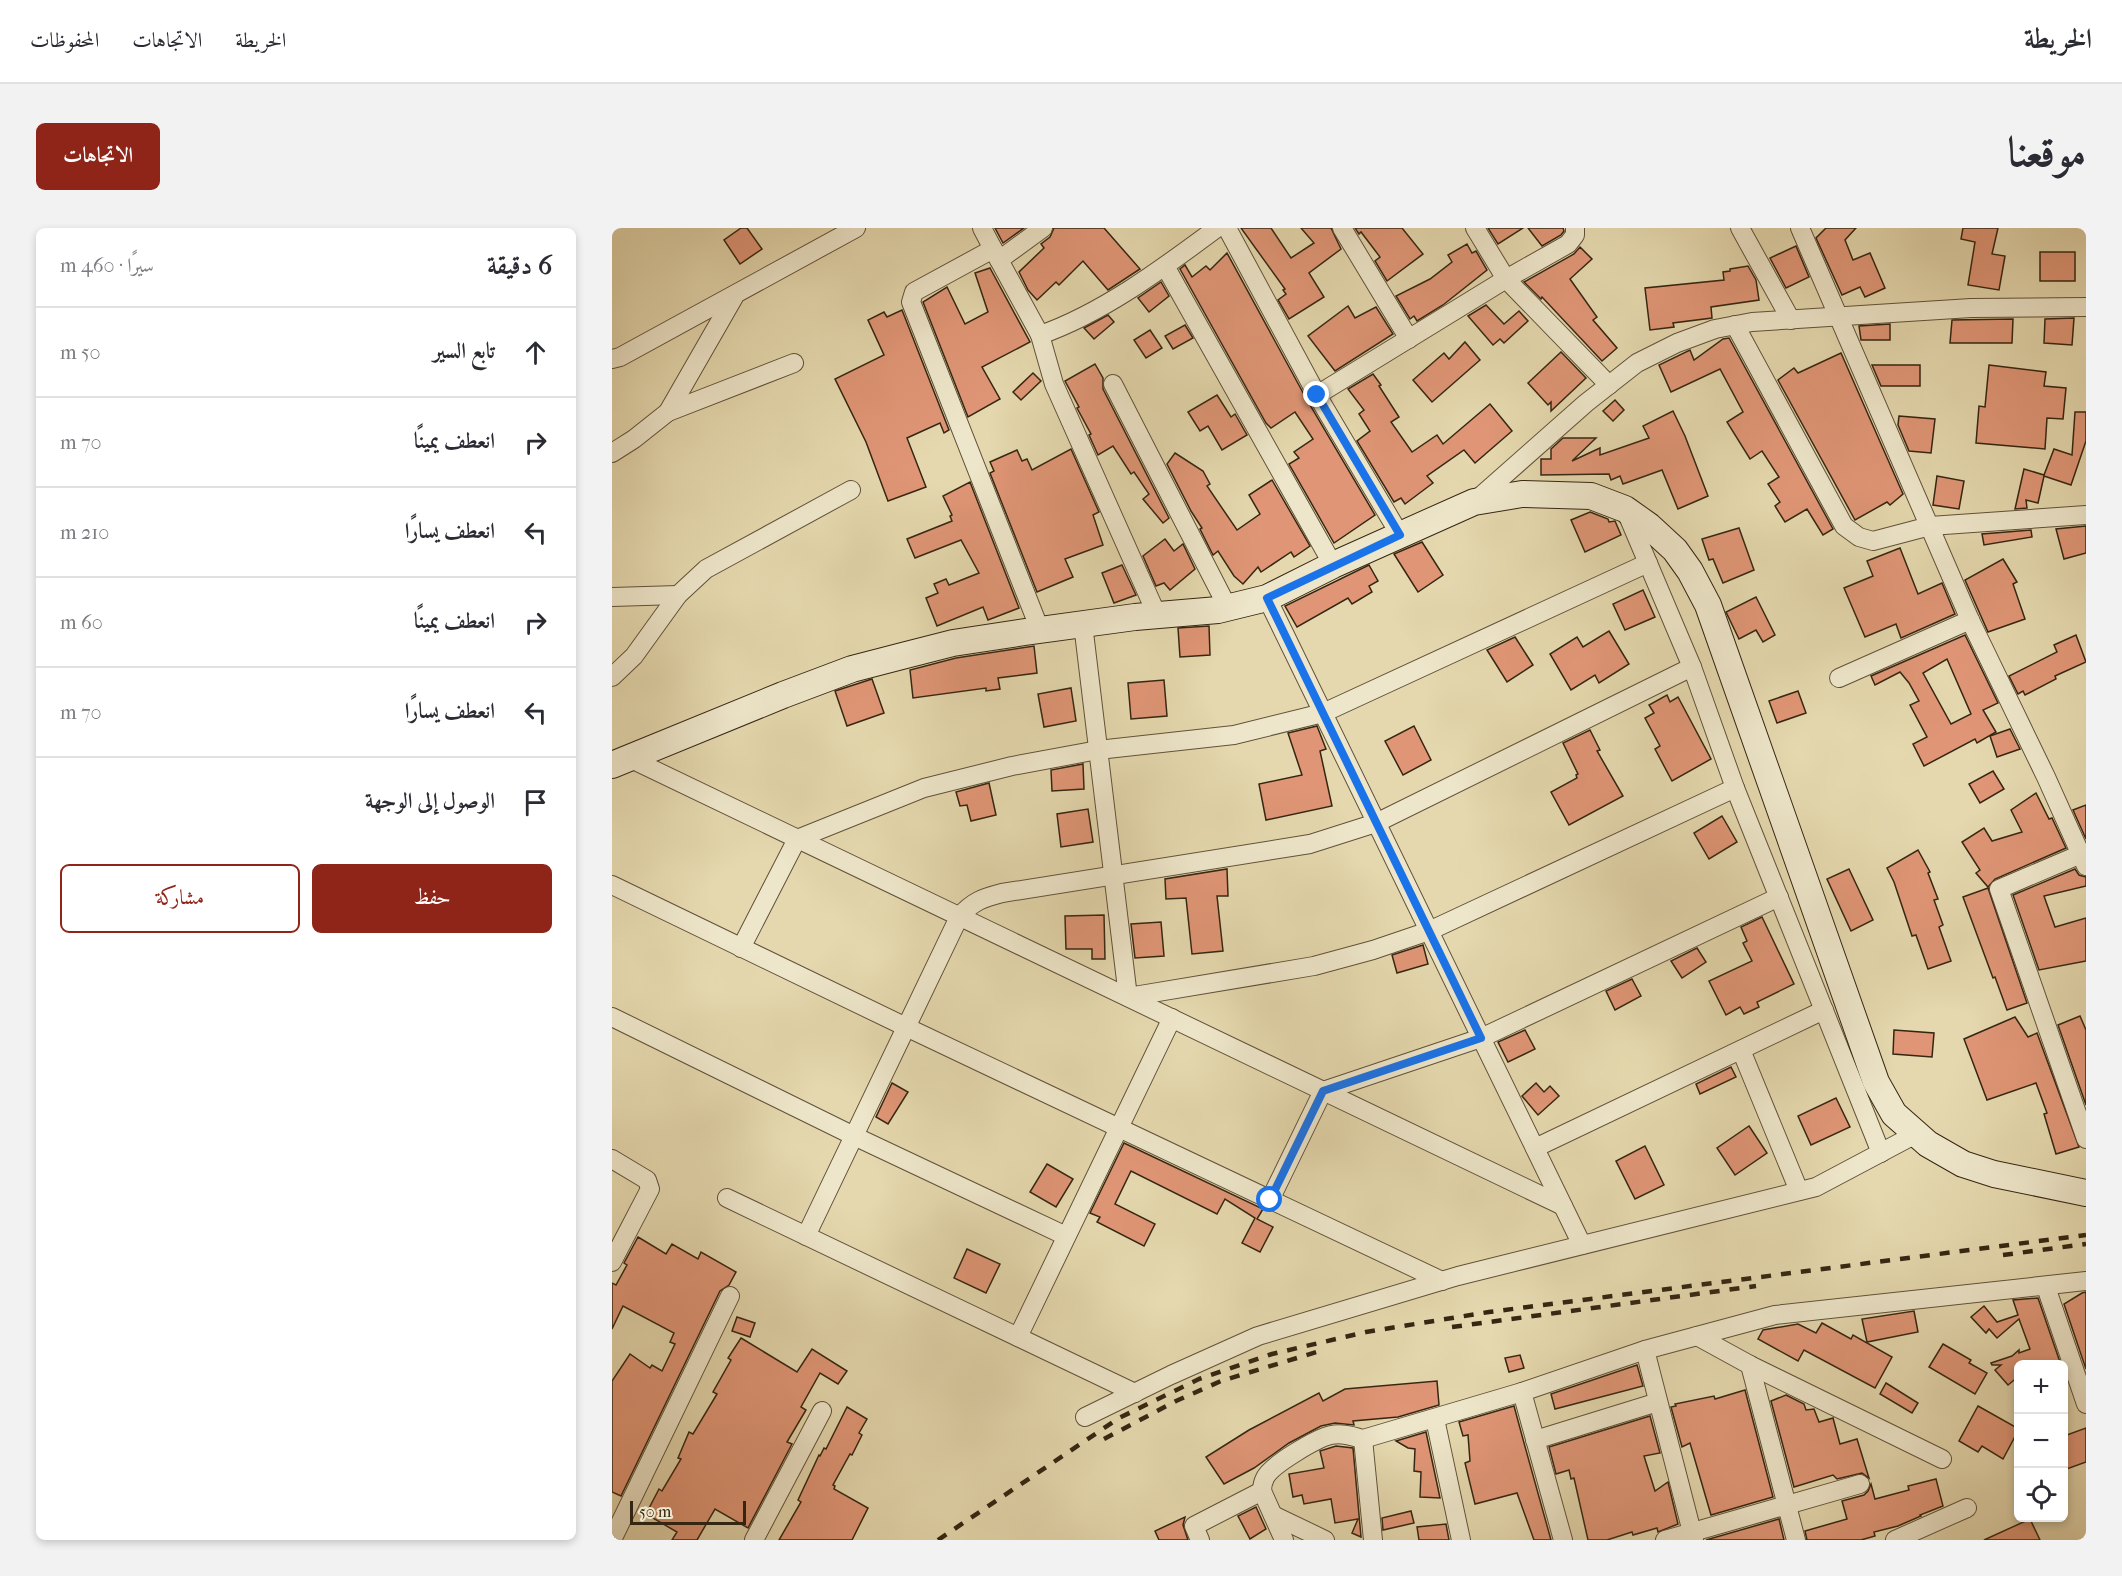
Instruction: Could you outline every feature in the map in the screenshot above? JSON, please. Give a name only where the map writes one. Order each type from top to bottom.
[{"type":"street","points":[[612,359],[620,357],[734,296],[856,228]]},
{"type":"street","points":[[982,228],[1040,335],[1054,384],[1157,615]]},
{"type":"street","points":[[1040,630],[911,302],[914,292],[996,255],[1043,228]]},
{"type":"street","points":[[1040,335],[1070,324],[1165,266],[1217,228]]},
{"type":"street","points":[[1227,228],[1317,395],[1400,535]]},
{"type":"street","points":[[1342,228],[1409,339]]},
{"type":"street","points":[[1475,228],[1506,279],[1609,385]]},
{"type":"street","points":[[1317,395],[1506,279],[1568,244],[1575,235],[1575,228]]},
{"type":"street","points":[[1740,228],[1791,320]]},
{"type":"street","points":[[1800,228],[1970,620],[2084,860],[1999,890],[2086,1139]]},
{"type":"street","points":[[1165,266],[1334,565]]},
{"type":"street","points":[[668,412],[734,296]]},
{"type":"street","points":[[1474,502],[1586,403],[1637,363],[1677,343],[1715,329],[1791,320],[1971,308],[2086,307]]},
{"type":"street","points":[[1735,325],[1844,526],[1859,537],[1873,541],[1930,526],[2086,515]]},
{"type":"street","points":[[612,453],[668,412],[794,363]]},
{"type":"street","points":[[1113,384],[1228,608]]},
{"type":"street","points":[[612,677],[634,656],[678,595],[706,569],[851,490]]},
{"type":"street","points":[[621,762],[783,694],[852,669],[953,643],[1083,624],[1228,608],[1267,598],[1474,502],[1522,494],[1592,496],[1625,509],[1675,549],[1708,605],[1876,1082],[1894,1114],[1928,1144],[1963,1164],[1994,1174],[2086,1193]]},
{"type":"street","points":[[1625,509],[1692,667],[1736,789],[1881,1153]]},
{"type":"street","points":[[741,948],[797,839],[924,788],[1012,766],[1098,750],[1234,735],[1323,713],[1647,563]]},
{"type":"street","points":[[612,597],[678,595]]},
{"type":"street","points":[[1267,598],[1582,1245]]},
{"type":"street","points":[[1839,678],[1970,620]]},
{"type":"street","points":[[1083,624],[1128,997]]},
{"type":"street","points":[[806,1236],[959,916],[970,905],[982,898],[1002,893],[1310,844],[1376,823],[1692,667]]},
{"type":"street","points":[[621,762],[797,839],[1563,1206]]},
{"type":"street","points":[[1128,997],[1314,966],[1429,931],[1736,789]]},
{"type":"street","points":[[612,885],[1442,1281]]},
{"type":"street","points":[[1270,1200],[1323,1091],[1481,1038],[1779,897]]},
{"type":"street","points":[[1535,1148],[1824,1010]]},
{"type":"street","points":[[612,1017],[854,1136],[1066,1236]]},
{"type":"street","points":[[1018,1337],[1172,1018]]},
{"type":"street","points":[[1741,1050],[1799,1191]]},
{"type":"street","points":[[1085,1417],[1258,1336],[1442,1281],[1816,1187],[1916,1134]]},
{"type":"street","points":[[612,1160],[647,1180],[650,1189],[612,1262]]},
{"type":"street","points":[[727,1198],[1135,1392]]},
{"type":"street","points":[[1284,1540],[1262,1491],[1265,1476],[1310,1444],[1329,1436],[1345,1434],[1363,1438],[1435,1419],[1645,1350],[1775,1315],[2086,1281]]},
{"type":"street","points":[[2046,1287],[2086,1404]]},
{"type":"street","points":[[612,1540],[730,1296]]},
{"type":"street","points":[[1697,1336],[1750,1365],[1942,1459]]},
{"type":"street","points":[[1645,1350],[1693,1536]]},
{"type":"street","points":[[1750,1365],[1796,1540]]},
{"type":"street","points":[[1522,1392],[1563,1540]]},
{"type":"street","points":[[1535,1440],[1658,1402]]},
{"type":"street","points":[[754,1540],[822,1411]]},
{"type":"street","points":[[1435,1419],[1461,1540]]},
{"type":"street","points":[[1363,1438],[1373,1540]]},
{"type":"street","points":[[1665,1540],[1693,1536],[1860,1484]]},
{"type":"street","points":[[1200,1540],[1194,1526],[1262,1491]]},
{"type":"street","points":[[1895,1540],[1927,1533],[1967,1508]]},
{"type":"street","points":[[1272,1515],[1325,1540]]},
{"type":"building","points":[[741,228],[747,228],[762,249],[740,264],[724,240]]},
{"type":"building","points":[[995,228],[1024,228],[1003,243]]},
{"type":"building","points":[[1054,228],[1104,228],[1140,269],[1108,290],[1083,261],[1059,285],[1056,282],[1037,300],[1028,290],[1019,272],[1044,248],[1041,244],[1050,237]]},
{"type":"building","points":[[1241,228],[1271,228],[1291,258],[1314,243],[1301,228],[1331,228],[1341,249],[1309,273],[1324,297],[1289,319],[1278,300],[1286,294],[1283,290],[1285,289]]},
{"type":"building","points":[[1355,228],[1402,228],[1423,254],[1387,281],[1375,261],[1380,257],[1361,232],[1359,234]]},
{"type":"building","points":[[1488,228],[1523,228],[1498,244]]},
{"type":"building","points":[[1528,228],[1563,228],[1564,231],[1542,246]]},
{"type":"building","points":[[1826,228],[1856,228],[1845,240],[1853,260],[1870,253],[1885,288],[1865,297],[1860,287],[1842,295],[1816,238]]},
{"type":"building","points":[[1963,228],[1998,228],[1992,254],[2005,256],[1999,290],[1968,285],[1975,242],[1961,239]]},
{"type":"building","points":[[1467,244],[1472,253],[1476,251],[1487,270],[1443,305],[1417,321],[1414,316],[1410,319],[1396,296],[1430,279],[1452,262],[1448,255]]},
{"type":"building","points":[[1796,246],[1809,277],[1786,288],[1770,258]]},
{"type":"building","points":[[1580,247],[1592,259],[1570,279],[1597,317],[1593,320],[1617,348],[1602,361],[1542,297],[1541,299],[1524,282],[1574,254]]},
{"type":"building","points":[[2040,252],[2075,252],[2075,281],[2040,281]]},
{"type":"building","points":[[1227,253],[1307,400],[1375,515],[1334,543],[1289,464],[1299,458],[1294,452],[1313,439],[1295,412],[1271,428],[1266,423],[1180,269],[1185,265],[1192,277],[1206,266],[1210,270]]},
{"type":"building","points":[[1748,266],[1756,280],[1759,300],[1711,307],[1712,318],[1673,323],[1674,327],[1650,330],[1645,288],[1724,280],[1723,272]]},
{"type":"building","points":[[990,268],[1030,342],[982,367],[1000,399],[968,417],[923,302],[947,287],[965,324],[988,312],[975,273]]},
{"type":"building","points":[[1161,282],[1169,296],[1149,312],[1138,298]]},
{"type":"building","points":[[1486,305],[1504,324],[1519,311],[1528,321],[1504,343],[1500,339],[1493,345],[1468,316]]},
{"type":"building","points":[[1348,306],[1355,318],[1376,307],[1393,334],[1335,371],[1308,336]]},
{"type":"building","points":[[902,310],[949,430],[944,433],[940,423],[907,438],[926,487],[888,501],[866,442],[835,379],[884,355],[868,320],[884,312],[887,317]]},
{"type":"building","points":[[1108,315],[1114,322],[1094,339],[1084,328]]},
{"type":"building","points":[[2074,318],[2072,345],[2044,343],[2045,319]]},
{"type":"building","points":[[2013,319],[2012,343],[1950,343],[1952,320]]},
{"type":"building","points":[[1890,324],[1890,340],[1861,340],[1859,326]]},
{"type":"building","points":[[1185,325],[1193,338],[1173,349],[1165,336]]},
{"type":"building","points":[[1150,330],[1162,348],[1146,358],[1134,340]]},
{"type":"building","points":[[1729,338],[1833,529],[1823,535],[1807,509],[1785,522],[1775,506],[1780,502],[1768,484],[1779,477],[1762,451],[1750,459],[1727,422],[1743,412],[1720,369],[1671,392],[1659,365],[1690,350],[1694,360],[1723,339]]},
{"type":"building","points":[[1465,342],[1480,360],[1432,402],[1413,380],[1444,353],[1449,359]]},
{"type":"building","points":[[1561,352],[1586,378],[1551,411],[1551,402],[1548,405],[1528,383]]},
{"type":"building","points":[[1841,353],[1903,494],[1890,505],[1887,502],[1855,520],[1778,380],[1794,368],[1798,373]]},
{"type":"building","points":[[1095,364],[1103,378],[1103,389],[1169,518],[1163,523],[1143,499],[1149,494],[1134,472],[1131,474],[1113,446],[1098,455],[1089,435],[1091,434],[1077,408],[1079,407],[1065,381]]},
{"type":"building","points":[[1872,365],[1920,365],[1920,386],[1881,386]]},
{"type":"building","points":[[1989,365],[2046,372],[2044,386],[2066,388],[2063,419],[2047,418],[2045,449],[1976,443],[1979,406],[1985,407]]},
{"type":"building","points":[[1033,373],[1041,381],[1021,400],[1013,392]]},
{"type":"building","points":[[1373,374],[1399,417],[1391,422],[1412,452],[1437,435],[1443,444],[1490,404],[1512,431],[1475,463],[1464,450],[1427,476],[1433,483],[1405,504],[1401,498],[1394,502],[1357,441],[1370,431],[1359,414],[1364,410],[1348,389]]},
{"type":"building","points":[[1217,395],[1231,417],[1235,414],[1247,435],[1222,450],[1208,426],[1200,431],[1188,412]]},
{"type":"building","points":[[1615,400],[1624,410],[1613,421],[1603,411]]},
{"type":"building","points":[[1673,411],[1708,496],[1678,509],[1662,470],[1623,484],[1620,476],[1611,480],[1609,474],[1541,475],[1541,459],[1551,459],[1551,449],[1563,438],[1596,438],[1572,461],[1600,448],[1600,455],[1649,438],[1643,426]]},
{"type":"building","points":[[2075,412],[2086,412],[2086,441],[2071,485],[2044,476],[2038,503],[2026,500],[2027,508],[2015,509],[2024,469],[2044,475],[2054,449],[2072,455]]},
{"type":"building","points":[[1899,416],[1935,419],[1931,453],[1909,451],[1898,425]]},
{"type":"building","points":[[1071,449],[1099,512],[1093,515],[1103,545],[1065,559],[1073,577],[1037,592],[990,473],[994,471],[990,462],[1017,450],[1022,461],[1027,459],[1032,470]]},
{"type":"building","points":[[1175,453],[1203,471],[1210,484],[1207,486],[1237,530],[1260,514],[1249,495],[1272,480],[1310,546],[1294,557],[1291,552],[1261,572],[1258,567],[1243,584],[1234,576],[1218,551],[1213,555],[1200,529],[1202,528],[1167,464]]},
{"type":"building","points":[[1937,476],[1964,481],[1959,509],[1933,505]]},
{"type":"building","points":[[970,482],[1019,608],[988,620],[983,607],[937,626],[926,598],[938,593],[934,584],[946,579],[949,585],[979,573],[961,540],[915,558],[907,539],[952,521],[950,516],[952,515],[943,496]]},
{"type":"building","points":[[1590,512],[1608,519],[1609,522],[1615,521],[1621,535],[1585,552],[1571,520]]},
{"type":"building","points":[[2086,526],[2086,553],[2064,559],[2056,529]]},
{"type":"building","points":[[1739,528],[1754,570],[1723,583],[1713,559],[1709,560],[1702,539]]},
{"type":"building","points":[[2031,530],[2032,537],[1984,545],[1982,534]]},
{"type":"building","points":[[1165,539],[1174,551],[1183,544],[1195,569],[1170,590],[1164,583],[1156,586],[1143,556]]},
{"type":"building","points":[[1422,542],[1443,575],[1418,592],[1394,554]]},
{"type":"building","points":[[1900,548],[1918,594],[1942,583],[1955,614],[1901,638],[1896,624],[1865,637],[1844,588],[1873,576],[1867,561]]},
{"type":"building","points":[[2003,559],[2017,582],[2013,584],[2025,619],[1988,632],[1965,580]]},
{"type":"building","points":[[1122,565],[1136,595],[1114,603],[1102,573]]},
{"type":"building","points":[[1369,565],[1378,581],[1369,586],[1372,592],[1352,604],[1348,598],[1297,627],[1285,606]]},
{"type":"building","points":[[1643,590],[1655,617],[1625,630],[1613,604]]},
{"type":"building","points":[[1756,597],[1775,635],[1763,642],[1756,630],[1739,639],[1726,612]]},
{"type":"building","points":[[1209,626],[1210,655],[1180,657],[1178,628]]},
{"type":"building","points":[[1609,631],[1629,664],[1599,683],[1595,675],[1571,690],[1550,654],[1577,637],[1583,647]]},
{"type":"building","points":[[1965,635],[1998,703],[1983,710],[1996,732],[1977,743],[1975,739],[1924,766],[1913,744],[1927,737],[1910,705],[1919,701],[1909,683],[1900,672],[1875,685],[1871,676]],"holes":[[[1947,659],[1971,714],[1951,724],[1923,673]]]},
{"type":"building","points":[[2076,635],[2086,662],[2055,676],[2056,679],[2025,695],[2023,691],[2018,694],[2009,676],[2057,652],[2054,645]]},
{"type":"building","points":[[1515,637],[1533,665],[1507,682],[1487,650]]},
{"type":"building","points":[[1034,646],[1037,673],[998,678],[1000,689],[986,691],[986,688],[913,698],[910,670],[956,658]]},
{"type":"building","points":[[872,679],[884,713],[847,726],[835,691]]},
{"type":"building","points":[[1164,680],[1167,716],[1131,719],[1128,683]]},
{"type":"building","points":[[1071,688],[1076,721],[1044,727],[1038,694]]},
{"type":"building","points":[[1798,691],[1806,713],[1777,723],[1769,701]]},
{"type":"building","points":[[1667,695],[1670,702],[1678,697],[1711,759],[1672,781],[1655,749],[1660,746],[1645,718],[1654,713],[1649,705]]},
{"type":"building","points":[[1317,726],[1326,749],[1320,751],[1332,806],[1266,820],[1259,784],[1302,775],[1288,733]]},
{"type":"building","points":[[1414,726],[1431,760],[1403,775],[1385,741]]},
{"type":"building","points":[[2010,729],[2020,749],[1997,757],[1990,736]]},
{"type":"building","points":[[1590,730],[1600,750],[1597,751],[1623,796],[1569,825],[1551,792],[1577,778],[1578,774],[1563,743]]},
{"type":"building","points":[[1083,764],[1084,789],[1052,791],[1051,770]]},
{"type":"building","points":[[1993,771],[2004,789],[1980,803],[1969,784]]},
{"type":"building","points":[[989,783],[996,815],[971,821],[967,805],[960,806],[956,792]]},
{"type":"building","points":[[2036,793],[2049,819],[2052,818],[2066,848],[1995,879],[1988,887],[1976,873],[1980,870],[1962,842],[1984,828],[1992,841],[2022,832],[2011,810]]},
{"type":"building","points":[[2086,805],[2086,839],[2073,810]]},
{"type":"building","points":[[1088,809],[1093,842],[1061,847],[1057,814]]},
{"type":"building","points":[[1722,816],[1737,842],[1709,859],[1694,833]]},
{"type":"building","points":[[1918,850],[1930,872],[1928,873],[1938,899],[1934,900],[1943,925],[1939,927],[1951,961],[1928,969],[1916,935],[1912,936],[1887,868]]},
{"type":"building","points":[[1227,869],[1228,896],[1217,896],[1223,951],[1192,954],[1186,898],[1166,899],[1165,879]]},
{"type":"building","points":[[1849,869],[1873,920],[1851,931],[1827,879]]},
{"type":"building","points":[[2075,869],[2079,875],[2086,877],[2086,886],[2044,896],[2055,927],[2086,918],[2086,961],[2039,970],[2013,895]]},
{"type":"building","points":[[1988,888],[2027,1003],[2007,1010],[1963,897]]},
{"type":"building","points":[[1104,915],[1105,959],[1092,959],[1092,949],[1066,949],[1065,916]]},
{"type":"building","points":[[1762,917],[1794,984],[1757,1002],[1759,1007],[1744,1014],[1740,1007],[1726,1015],[1709,981],[1752,961],[1743,943],[1747,941],[1741,927]]},
{"type":"building","points":[[1161,922],[1164,956],[1135,958],[1131,924]]},
{"type":"building","points":[[1423,945],[1428,964],[1397,973],[1392,955]]},
{"type":"building","points":[[1697,948],[1706,962],[1682,978],[1671,961]]},
{"type":"building","points":[[1632,979],[1641,996],[1615,1010],[1606,991]]},
{"type":"building","points":[[2080,1016],[2086,1030],[2086,1105],[2058,1025]]},
{"type":"building","points":[[2015,1017],[2028,1037],[2037,1033],[2079,1147],[2056,1154],[2044,1114],[2047,1113],[2036,1083],[1987,1100],[1964,1039]]},
{"type":"building","points":[[1525,1030],[1535,1049],[1508,1062],[1498,1042]]},
{"type":"building","points":[[1894,1030],[1934,1033],[1932,1057],[1893,1054]]},
{"type":"building","points":[[1731,1067],[1736,1077],[1700,1094],[1696,1084]]},
{"type":"building","points":[[892,1083],[908,1092],[888,1124],[876,1117]]},
{"type":"building","points":[[1536,1083],[1544,1092],[1550,1086],[1559,1096],[1538,1115],[1522,1096]]},
{"type":"building","points":[[1836,1098],[1850,1127],[1811,1145],[1798,1116]]},
{"type":"building","points":[[1749,1126],[1767,1153],[1735,1175],[1717,1148]]},
{"type":"building","points":[[1124,1143],[1263,1209],[1257,1219],[1273,1227],[1260,1252],[1242,1243],[1255,1218],[1225,1199],[1217,1214],[1131,1171],[1115,1204],[1155,1224],[1144,1246],[1097,1222],[1100,1217],[1090,1213]]},
{"type":"building","points":[[1645,1146],[1664,1185],[1635,1199],[1616,1161]]},
{"type":"building","points":[[1047,1164],[1073,1179],[1056,1207],[1030,1192]]},
{"type":"building","points":[[638,1237],[666,1254],[672,1244],[698,1259],[701,1252],[736,1272],[729,1285],[720,1291],[621,1496],[612,1492],[612,1381],[630,1354],[650,1368],[652,1365],[662,1371],[675,1344],[670,1342],[674,1333],[623,1306],[612,1329],[612,1283],[616,1285],[627,1265],[624,1263]]},
{"type":"building","points":[[967,1249],[1000,1264],[986,1293],[954,1278]]},
{"type":"building","points":[[2086,1292],[2086,1369],[2064,1304]]},
{"type":"building","points":[[2038,1298],[2059,1360],[2014,1360],[2014,1380],[2008,1385],[1995,1370],[2001,1365],[1991,1363],[2012,1356],[2019,1350],[2019,1353],[2030,1349],[2019,1319],[1997,1338],[1989,1329],[1986,1333],[1971,1317],[1984,1306],[1997,1322],[2018,1315],[2013,1300]]},
{"type":"building","points":[[1914,1311],[1918,1332],[1867,1342],[1862,1319]]},
{"type":"building","points":[[737,1317],[755,1323],[750,1337],[732,1331]]},
{"type":"building","points":[[1822,1323],[1851,1339],[1853,1335],[1892,1357],[1875,1388],[1804,1350],[1798,1361],[1758,1339],[1763,1330],[1798,1324],[1816,1333]]},
{"type":"building","points":[[741,1338],[797,1372],[812,1349],[847,1371],[838,1384],[820,1373],[801,1407],[806,1410],[787,1442],[792,1444],[748,1528],[715,1509],[697,1540],[672,1540],[677,1532],[646,1514],[659,1489],[662,1491],[681,1459],[678,1458],[689,1432],[693,1434],[717,1394],[713,1392],[731,1360],[728,1358]]},
{"type":"building","points":[[1943,1344],[1971,1360],[1969,1363],[1987,1373],[1975,1394],[1929,1367]]},
{"type":"building","points":[[1520,1355],[1524,1368],[1509,1372],[1505,1358]]},
{"type":"building","points":[[1637,1365],[1643,1386],[1555,1409],[1551,1394]]},
{"type":"building","points":[[1437,1381],[1439,1405],[1398,1417],[1353,1421],[1354,1425],[1335,1423],[1321,1426],[1289,1443],[1254,1468],[1224,1484],[1206,1457],[1249,1430],[1319,1393],[1323,1401],[1345,1389]]},
{"type":"building","points":[[1886,1383],[1918,1403],[1912,1413],[1880,1394]]},
{"type":"building","points":[[1745,1390],[1773,1497],[1711,1515],[1690,1443],[1682,1447],[1671,1407],[1676,1406],[1675,1404],[1714,1396],[1715,1399]]},
{"type":"building","points":[[1786,1395],[1804,1404],[1806,1410],[1814,1409],[1819,1422],[1833,1418],[1840,1444],[1857,1439],[1869,1478],[1862,1473],[1837,1479],[1833,1475],[1794,1487],[1771,1401]]},
{"type":"building","points":[[1514,1406],[1551,1540],[1534,1540],[1517,1493],[1475,1504],[1465,1463],[1470,1461],[1468,1435],[1463,1436],[1459,1422]]},
{"type":"building","points":[[1978,1406],[2014,1426],[2014,1438],[2003,1459],[1982,1446],[1978,1452],[1959,1441]]},
{"type":"building","points":[[847,1407],[867,1419],[859,1433],[862,1435],[852,1455],[850,1454],[833,1485],[834,1489],[868,1508],[852,1540],[779,1540],[801,1502],[798,1500],[819,1455],[824,1448],[826,1449]]},
{"type":"building","points":[[1650,1416],[1660,1453],[1644,1456],[1655,1491],[1668,1482],[1678,1524],[1658,1532],[1657,1528],[1633,1535],[1632,1532],[1607,1540],[1588,1540],[1574,1478],[1571,1479],[1569,1470],[1556,1474],[1549,1447]]},
{"type":"building","points":[[2086,1428],[2086,1462],[2068,1469],[2068,1468],[2068,1435]]},
{"type":"building","points":[[1426,1432],[1440,1498],[1420,1497],[1421,1472],[1414,1471],[1415,1449],[1396,1441]]},
{"type":"building","points":[[1336,1446],[1353,1448],[1361,1537],[1352,1533],[1358,1519],[1335,1523],[1331,1499],[1304,1504],[1302,1495],[1293,1497],[1289,1474],[1324,1468],[1320,1451]]},
{"type":"building","points":[[1936,1479],[1943,1506],[1898,1526],[1874,1532],[1875,1536],[1861,1540],[1807,1540],[1805,1531],[1847,1519],[1842,1501],[1864,1495],[1871,1484],[1875,1499],[1909,1490],[1908,1486]]},
{"type":"building","points":[[1256,1507],[1266,1529],[1250,1539],[1238,1516]]},
{"type":"building","points":[[1411,1511],[1414,1523],[1383,1530],[1382,1518]]},
{"type":"building","points":[[1185,1517],[1183,1525],[1188,1540],[1159,1540],[1155,1531]]},
{"type":"building","points":[[1779,1519],[1784,1540],[1706,1540]]},
{"type":"building","points":[[2023,1522],[2031,1522],[2040,1540],[1984,1540]]},
{"type":"building","points":[[1446,1524],[1449,1540],[1419,1540],[1417,1527]]},
{"type":"railway","points":[[938,1540],[1119,1418],[1199,1379],[1272,1354],[1366,1332],[1489,1312],[2086,1235]]},
{"type":"railway","points":[[2003,1255],[2086,1244]]},
{"type":"railway","points":[[1452,1327],[1756,1286]]},
{"type":"railway","points":[[1104,1439],[1176,1401],[1221,1381],[1320,1351]]},
{"type":"route","points":[[1270,1200],[1323,1091],[1481,1038],[1267,598],[1400,535],[1317,395]]}]
